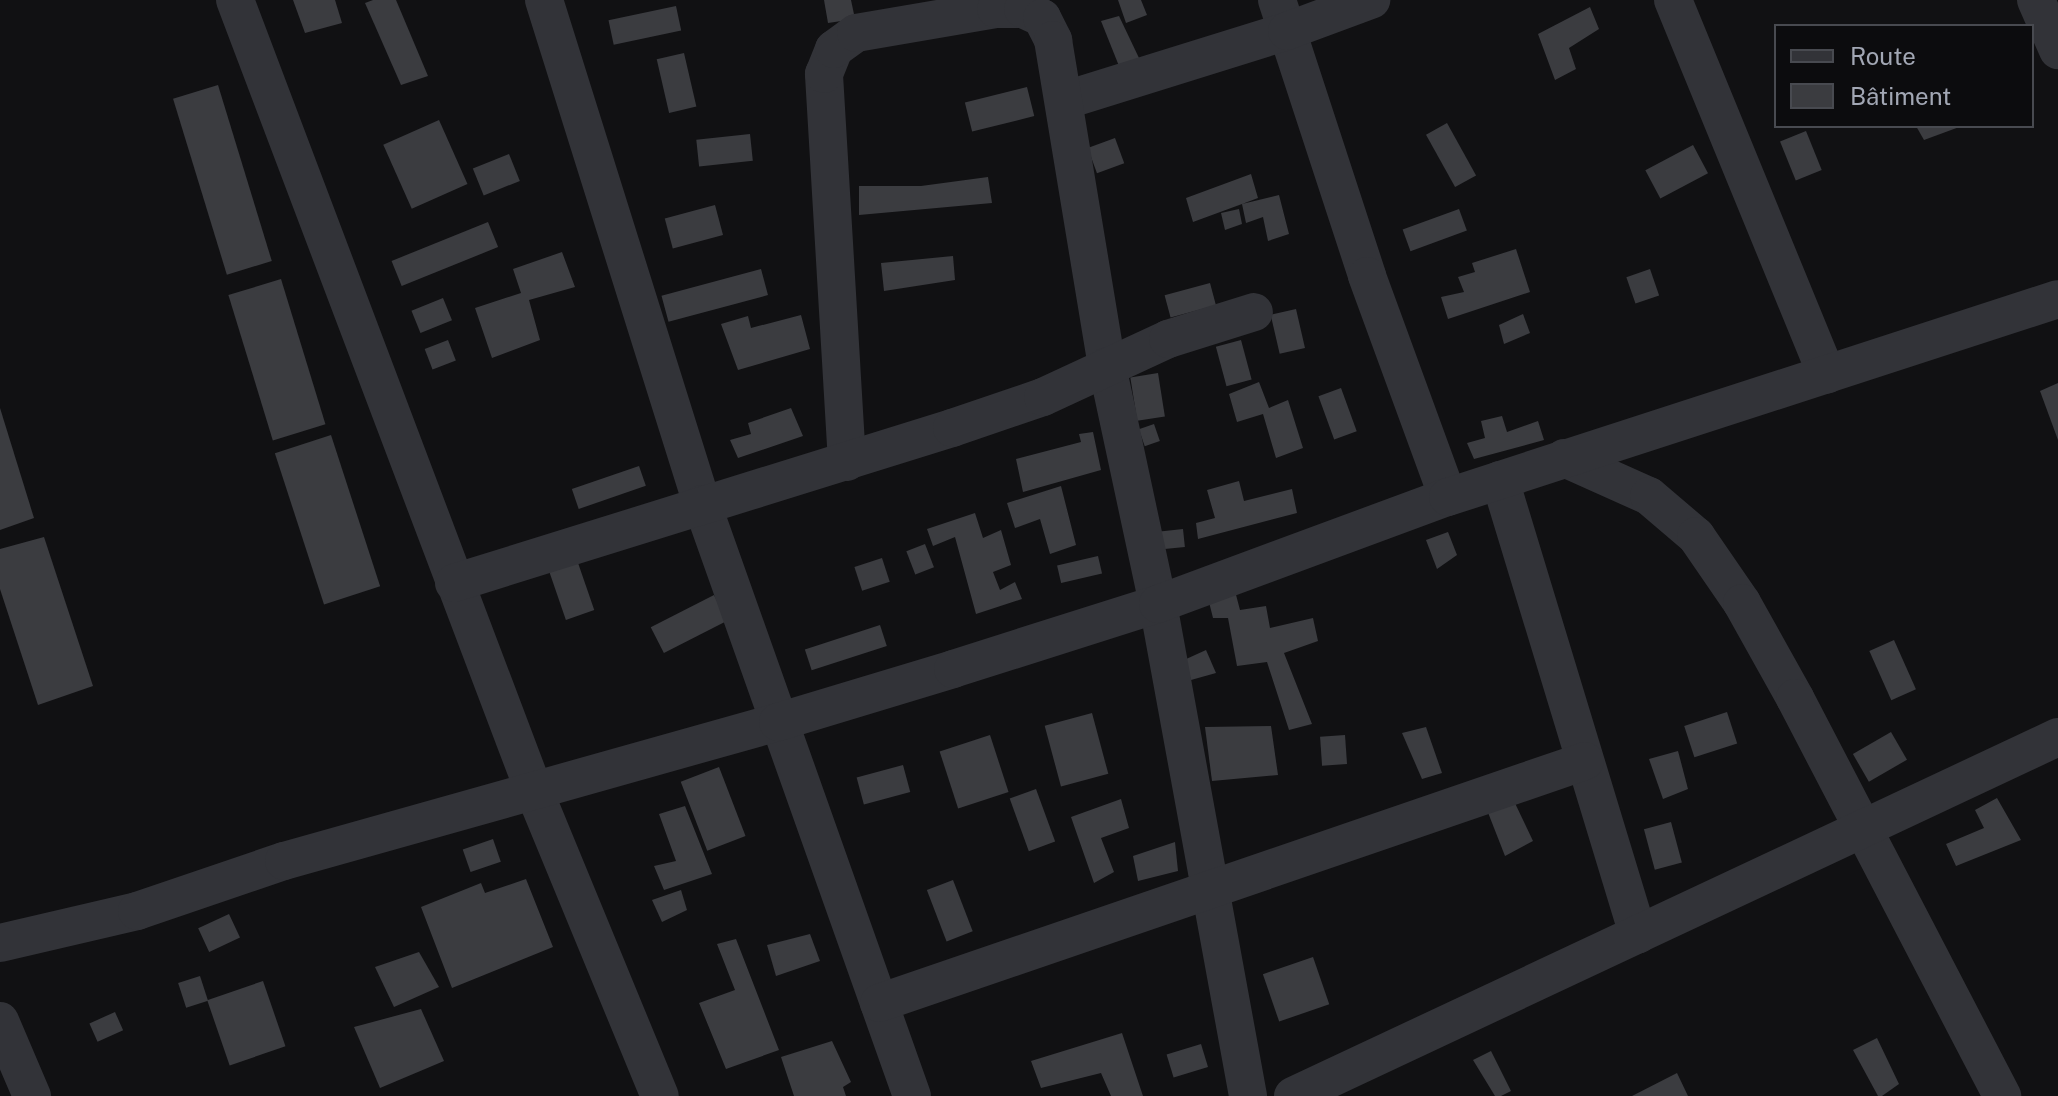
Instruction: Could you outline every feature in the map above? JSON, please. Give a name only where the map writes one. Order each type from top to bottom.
[{"type":"street","points":[[235,0],[534,791],[660,1096]]},
{"type":"street","points":[[544,0],[702,504],[912,1096]]},
{"type":"street","points":[[1066,100],[1282,16],[1371,0]]},
{"type":"street","points":[[1673,0],[1827,375]]},
{"type":"street","points":[[2036,0],[2058,50]]},
{"type":"street","points":[[847,462],[824,74],[834,49],[856,33],[924,10],[1023,9],[1042,18],[1053,40],[1066,100],[1107,366],[1158,604],[1248,1096]]},
{"type":"street","points":[[1282,16],[1367,276],[1448,497]]},
{"type":"street","points":[[0,943],[137,911],[284,861],[778,722],[1158,604],[1448,497],[2058,299]]},
{"type":"street","points":[[454,583],[702,504],[847,462],[1043,397],[1168,339],[1254,312]]},
{"type":"street","points":[[1564,458],[1649,496],[1696,536],[1750,617],[2002,1096]]},
{"type":"street","points":[[1500,480],[1638,935]]},
{"type":"street","points":[[1293,1096],[2058,737]]},
{"type":"street","points":[[879,1003],[1585,761]]},
{"type":"street","points":[[0,1021],[32,1096]]},
{"type":"building","points":[[293,0],[335,0],[342,23],[305,33]]},
{"type":"building","points":[[396,0],[428,76],[401,85],[365,3]]},
{"type":"building","points":[[824,0],[851,0],[855,19],[828,23]]},
{"type":"building","points":[[1118,0],[1141,0],[1147,15],[1126,23]]},
{"type":"building","points":[[676,6],[681,30],[614,45],[609,20]]},
{"type":"building","points":[[1590,7],[1599,29],[1569,48],[1576,69],[1555,80],[1538,34]]},
{"type":"building","points":[[1119,16],[1139,58],[1119,66],[1101,21]]},
{"type":"building","points":[[684,53],[696,107],[669,113],[657,59]]},
{"type":"building","points":[[218,85],[272,261],[227,275],[173,99]]},
{"type":"building","points":[[1027,87],[1034,116],[972,132],[965,102]]},
{"type":"building","points":[[439,120],[467,184],[412,209],[383,145]]},
{"type":"building","points":[[1447,123],[1476,175],[1455,187],[1426,135]]},
{"type":"building","points":[[1917,128],[1957,128],[1924,140]]},
{"type":"building","points":[[1806,131],[1822,170],[1796,180],[1780,141]]},
{"type":"building","points":[[750,134],[753,161],[699,166],[696,140]]},
{"type":"building","points":[[1115,138],[1124,163],[1097,173],[1088,148]]},
{"type":"building","points":[[1693,145],[1708,173],[1660,199],[1645,170]]},
{"type":"building","points":[[509,154],[520,181],[484,195],[473,169]]},
{"type":"building","points":[[1251,174],[1258,198],[1193,222],[1186,198]]},
{"type":"building","points":[[988,177],[992,203],[859,215],[859,186],[921,186]]},
{"type":"building","points":[[1279,195],[1289,234],[1268,241],[1263,217],[1246,223],[1242,204]]},
{"type":"building","points":[[715,205],[723,235],[673,248],[665,218]]},
{"type":"building","points":[[1239,209],[1242,224],[1225,230],[1221,213]]},
{"type":"building","points":[[1459,209],[1467,231],[1410,251],[1403,230]]},
{"type":"building","points":[[488,222],[498,247],[402,286],[392,261]]},
{"type":"building","points":[[1516,249],[1530,292],[1448,319],[1441,297],[1464,292],[1458,277],[1475,272],[1472,263]]},
{"type":"building","points":[[562,252],[575,287],[529,300],[540,340],[492,358],[475,308],[521,293],[513,269]]},
{"type":"building","points":[[953,256],[955,280],[884,291],[881,263]]},
{"type":"building","points":[[761,269],[768,295],[668,322],[662,296]]},
{"type":"building","points":[[1650,269],[1659,295],[1635,304],[1626,277]]},
{"type":"building","points":[[281,279],[325,424],[273,440],[228,295]]},
{"type":"building","points":[[1210,283],[1216,305],[1171,317],[1165,295]]},
{"type":"building","points":[[443,298],[452,320],[420,333],[411,311]]},
{"type":"building","points":[[1296,309],[1305,348],[1280,354],[1271,315]]},
{"type":"building","points":[[1523,314],[1530,333],[1504,344],[1499,325]]},
{"type":"building","points":[[801,315],[810,349],[738,370],[721,324],[748,316],[751,328]]},
{"type":"building","points":[[448,340],[456,361],[433,369],[425,349]]},
{"type":"building","points":[[1241,340],[1252,380],[1226,386],[1216,347]]},
{"type":"building","points":[[1158,373],[1165,416],[1137,421],[1130,377]]},
{"type":"building","points":[[1259,382],[1269,408],[1288,400],[1303,448],[1276,458],[1263,414],[1237,422],[1229,394]]},
{"type":"building","points":[[2058,383],[2058,440],[2040,391]]},
{"type":"building","points":[[1341,388],[1357,431],[1334,439],[1318,396]]},
{"type":"building","points":[[0,408],[34,518],[0,530]]},
{"type":"building","points":[[791,408],[803,436],[738,458],[730,440],[751,434],[748,423]]},
{"type":"building","points":[[1502,416],[1507,432],[1538,421],[1544,440],[1474,459],[1467,443],[1485,438],[1481,421]]},
{"type":"building","points":[[1154,424],[1160,441],[1145,446],[1139,429]]},
{"type":"building","points":[[1093,432],[1101,470],[1023,492],[1016,459],[1081,442],[1079,434]]},
{"type":"building","points":[[331,435],[380,586],[324,604],[275,453]]},
{"type":"building","points":[[639,466],[646,486],[579,509],[572,489]]},
{"type":"building","points":[[1239,481],[1244,501],[1292,489],[1297,513],[1198,539],[1196,523],[1215,518],[1207,490]]},
{"type":"building","points":[[1061,486],[1076,545],[1050,554],[1040,519],[1015,528],[1007,503]]},
{"type":"building","points":[[975,513],[983,538],[1001,530],[1011,565],[993,572],[1000,590],[1015,582],[1022,599],[976,614],[955,537],[933,546],[927,529]]},
{"type":"building","points":[[1183,529],[1185,547],[1162,549],[1160,531]]},
{"type":"building","points":[[1448,532],[1457,555],[1437,569],[1426,540]]},
{"type":"building","points":[[44,537],[93,686],[38,705],[0,589],[0,549]]},
{"type":"building","points":[[925,544],[934,567],[915,575],[906,551]]},
{"type":"building","points":[[1098,556],[1102,574],[1061,583],[1057,565]]},
{"type":"building","points":[[882,558],[890,582],[862,591],[854,567]]},
{"type":"building","points":[[577,560],[594,610],[566,620],[549,570]]},
{"type":"building","points":[[1235,591],[1240,610],[1266,606],[1270,628],[1313,618],[1318,641],[1284,653],[1312,724],[1289,730],[1267,662],[1237,666],[1228,618],[1213,618],[1208,598]]},
{"type":"building","points":[[714,595],[727,621],[664,653],[651,627]]},
{"type":"building","points":[[880,625],[887,646],[812,670],[805,649]]},
{"type":"building","points":[[1894,640],[1916,689],[1891,700],[1869,651]]},
{"type":"building","points":[[1206,650],[1216,673],[1191,680],[1184,660]]},
{"type":"building","points":[[1727,712],[1737,743],[1694,757],[1684,726]]},
{"type":"building","points":[[1092,713],[1108,774],[1061,787],[1045,726]]},
{"type":"building","points":[[1271,726],[1278,775],[1212,781],[1205,727]]},
{"type":"building","points":[[1426,727],[1442,773],[1422,779],[1402,733]]},
{"type":"building","points":[[1891,732],[1907,760],[1869,782],[1853,754]]},
{"type":"building","points":[[990,735],[1009,792],[958,808],[940,751]]},
{"type":"building","points":[[1345,735],[1347,764],[1322,766],[1320,737]]},
{"type":"building","points":[[1678,751],[1688,789],[1663,799],[1649,759]]},
{"type":"building","points":[[903,765],[910,792],[864,804],[857,777]]},
{"type":"building","points":[[719,767],[746,836],[707,851],[681,782]]},
{"type":"building","points":[[1036,789],[1055,842],[1029,851],[1010,799]]},
{"type":"building","points":[[1997,798],[2021,840],[1956,866],[1946,844],[1984,828],[1975,810]]},
{"type":"building","points":[[1121,799],[1129,828],[1101,838],[1114,872],[1094,883],[1071,817]]},
{"type":"building","points":[[1513,799],[1533,841],[1505,856],[1487,810]]},
{"type":"building","points":[[685,806],[712,874],[664,890],[654,866],[676,861],[659,814]]},
{"type":"building","points":[[1671,822],[1682,863],[1655,870],[1644,829]]},
{"type":"building","points":[[493,839],[501,862],[471,872],[463,849]]},
{"type":"building","points":[[1175,842],[1178,871],[1138,881],[1133,856]]},
{"type":"building","points":[[526,879],[553,947],[452,988],[421,907],[481,883],[485,893]]},
{"type":"building","points":[[953,880],[973,931],[947,941],[927,890]]},
{"type":"building","points":[[681,890],[687,910],[662,922],[652,900]]},
{"type":"building","points":[[229,914],[240,938],[209,952],[198,928]]},
{"type":"building","points":[[810,934],[820,961],[776,976],[767,945]]},
{"type":"building","points":[[736,939],[779,1050],[726,1069],[699,1003],[735,990],[717,944]]},
{"type":"building","points":[[419,952],[439,987],[394,1007],[375,967]]},
{"type":"building","points":[[1313,957],[1329,1004],[1279,1022],[1263,974]]},
{"type":"building","points":[[200,976],[208,1001],[186,1008],[178,983]]},
{"type":"building","points":[[263,981],[285,1046],[230,1065],[207,1000]]},
{"type":"building","points":[[421,1009],[444,1061],[380,1088],[354,1027]]},
{"type":"building","points":[[115,1012],[123,1030],[98,1042],[89,1023]]},
{"type":"building","points":[[1122,1033],[1143,1096],[1111,1096],[1101,1073],[1041,1088],[1031,1061]]},
{"type":"building","points":[[1877,1038],[1899,1084],[1882,1096],[1878,1096],[1853,1050]]},
{"type":"building","points":[[832,1041],[851,1082],[843,1087],[846,1096],[794,1096],[781,1057]]},
{"type":"building","points":[[1201,1044],[1208,1067],[1174,1077],[1167,1055]]},
{"type":"building","points":[[1491,1051],[1511,1091],[1501,1096],[1495,1096],[1473,1060]]},
{"type":"building","points":[[1677,1073],[1688,1096],[1632,1096]]}]
